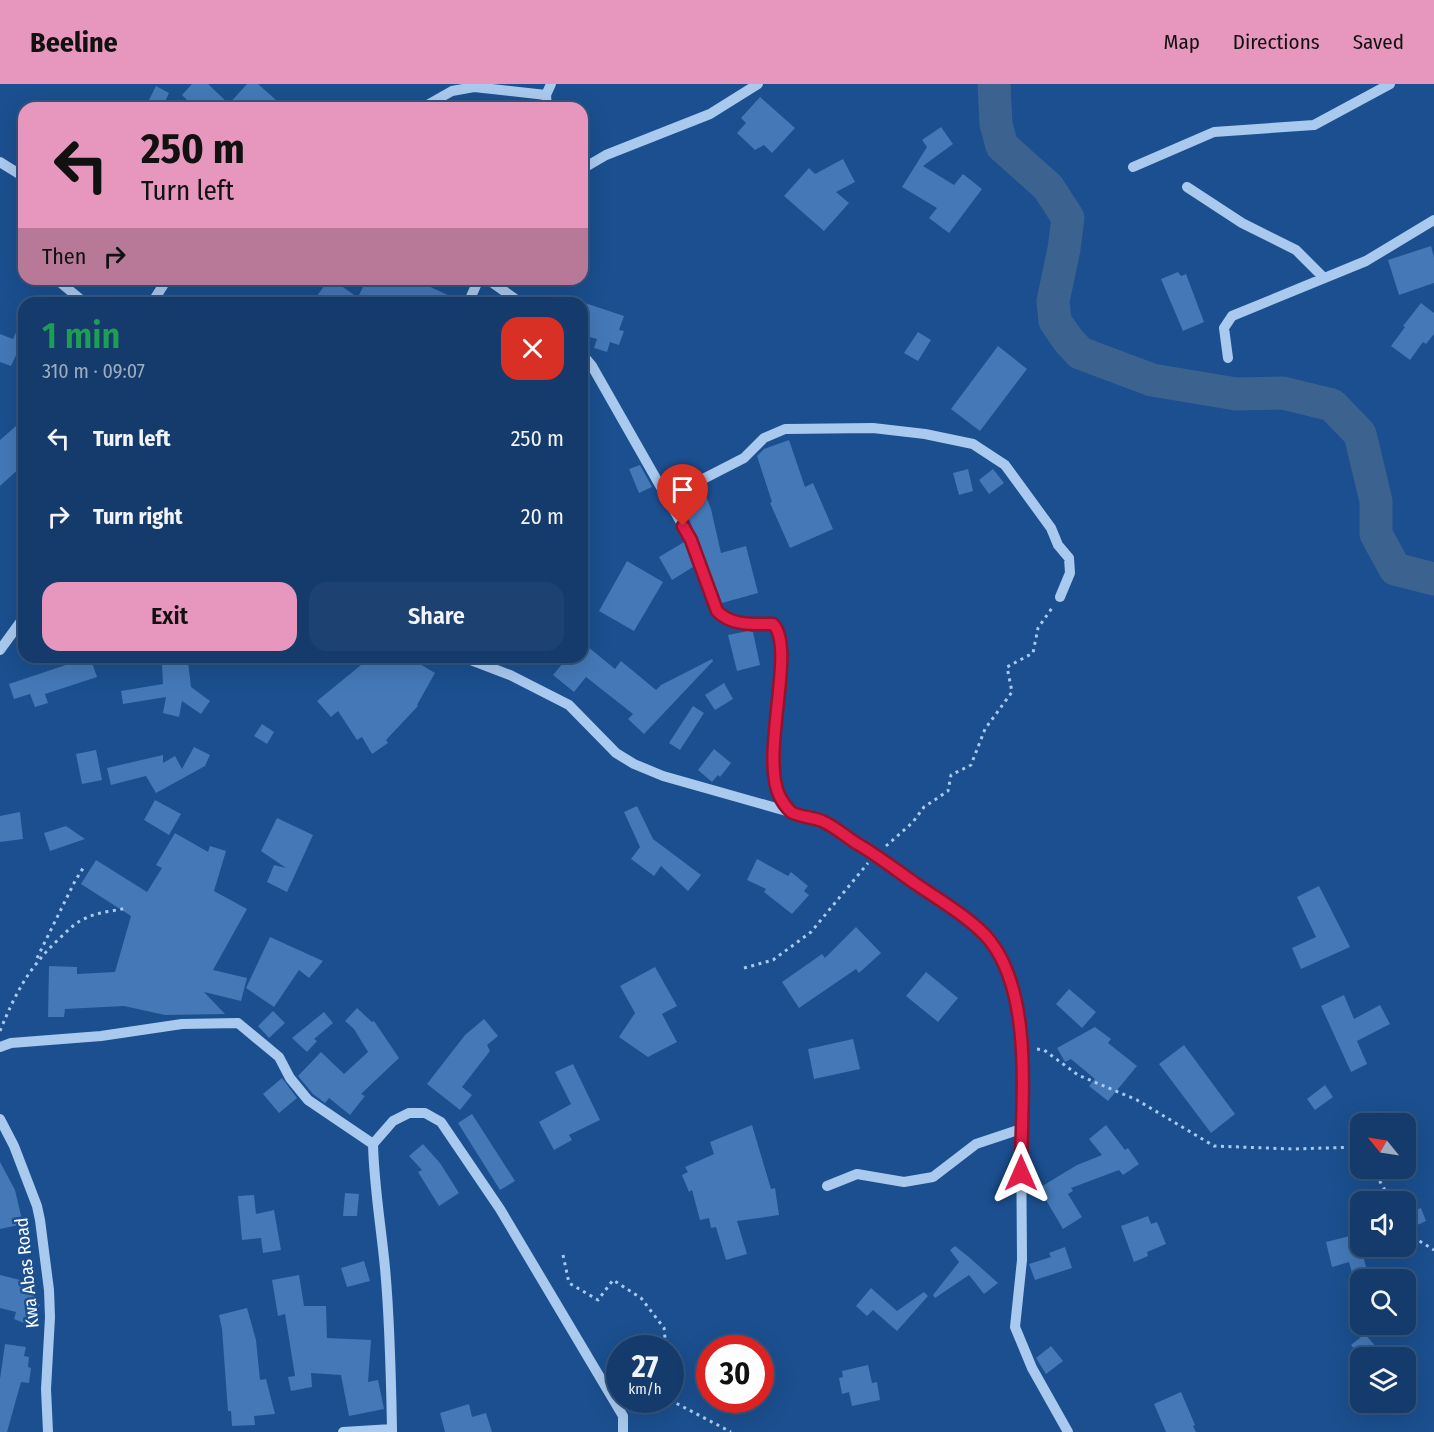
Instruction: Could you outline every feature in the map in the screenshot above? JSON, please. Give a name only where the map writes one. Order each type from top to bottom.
[{"type":"street","points":[[547,102],[546,95],[551,84]]},
{"type":"street","points":[[588,166],[606,155],[710,114],[758,84]]},
{"type":"street","points":[[1133,167],[1214,132],[1314,125],[1390,84]]},
{"type":"street","points":[[433,102],[452,91],[474,87],[546,95]]},
{"type":"street","points":[[0,162],[18,173]]},
{"type":"street","points":[[1187,187],[1242,223],[1296,250],[1324,278]]},
{"type":"street","points":[[1228,358],[1224,328],[1232,316],[1366,261],[1434,220]]},
{"type":"street","points":[[63,285],[78,297]]},
{"type":"street","points":[[495,285],[512,297]]},
{"type":"street","points":[[588,361],[691,540],[717,611],[724,619],[744,623],[773,624],[778,629],[781,640],[773,749],[775,782],[780,797],[791,812]]},
{"type":"street","points":[[668,497],[744,458],[764,438],[785,429],[873,428],[925,434],[973,444],[1005,465],[1051,528],[1058,545],[1069,558],[1070,573],[1059,597]]},
{"type":"street","points":[[0,650],[18,625]]},
{"type":"street","points":[[479,663],[510,675],[569,705],[616,753],[634,764],[663,776],[822,821],[876,854],[955,910],[990,941],[1007,973],[1015,996],[1023,1048],[1022,1260],[1015,1327],[1032,1368],[1068,1432]]},
{"type":"street","points":[[0,1047],[11,1042],[101,1036],[182,1024],[238,1023],[279,1057],[290,1078],[308,1100],[373,1144]]},
{"type":"street","points":[[344,1432],[392,1431],[386,1271],[374,1180],[373,1144],[393,1121],[409,1113],[425,1113],[441,1122],[500,1209],[623,1416],[623,1432]]},
{"type":"street","name":"Kwa Abas Road","points":[[0,1119],[14,1146],[37,1206],[40,1220],[50,1308],[50,1346],[46,1389],[48,1432]]},
{"type":"street","points":[[827,1186],[857,1174],[904,1182],[933,1178],[976,1144],[1021,1129]]},
{"type":"path","points":[[744,968],[773,960],[810,932],[876,854],[913,822],[924,807],[948,791],[951,775],[971,765],[984,729],[1012,692],[1007,667],[1033,653],[1038,628],[1059,597]]},
{"type":"path","points":[[0,1031],[14,996],[35,962],[85,865]]},
{"type":"path","points":[[35,962],[76,924],[88,917],[127,908]]},
{"type":"path","points":[[1023,1048],[1044,1050],[1078,1075],[1137,1101],[1214,1146],[1292,1149],[1350,1147]]},
{"type":"path","points":[[1416,1239],[1434,1250]]},
{"type":"path","points":[[563,1255],[569,1283],[598,1300],[613,1280],[641,1298],[664,1328],[665,1335]]},
{"type":"path","points":[[684,1407],[731,1432]]},
{"type":"building","points":[[192,84],[208,84],[227,102],[189,102],[182,95]]},
{"type":"building","points":[[247,84],[258,84],[278,102],[231,102]]},
{"type":"building","points":[[156,86],[169,93],[165,102],[148,102]]},
{"type":"building","points":[[760,97],[795,128],[772,153],[764,145],[755,150],[737,133],[746,123],[741,118]]},
{"type":"building","points":[[941,127],[953,144],[923,166],[954,185],[963,174],[982,189],[949,233],[929,218],[937,208],[902,187],[927,147],[922,140]]},
{"type":"building","points":[[843,159],[855,182],[836,192],[849,203],[824,231],[784,196],[809,168],[815,174]]},
{"type":"building","points":[[1431,246],[1434,257],[1434,283],[1399,295],[1388,260]]},
{"type":"building","points":[[1178,272],[1181,276],[1186,274],[1204,322],[1183,331],[1161,279]]},
{"type":"building","points":[[325,285],[340,285],[357,297],[316,297]]},
{"type":"building","points":[[364,285],[426,285],[452,297],[363,297],[359,295]]},
{"type":"building","points":[[1421,303],[1434,313],[1434,334],[1426,344],[1423,342],[1410,360],[1391,346]]},
{"type":"building","points":[[588,304],[624,316],[619,330],[624,331],[619,345],[610,342],[607,352],[594,348],[597,339],[588,337]]},
{"type":"building","points":[[18,328],[18,356],[16,355],[11,366],[0,362],[0,334],[13,339]]},
{"type":"building","points":[[918,332],[931,340],[918,361],[904,353]]},
{"type":"building","points":[[998,346],[1027,369],[980,431],[951,409]]},
{"type":"building","points":[[18,424],[18,470],[0,486],[0,440]]},
{"type":"building","points":[[789,440],[805,487],[813,483],[833,529],[790,548],[770,503],[772,502],[757,456],[764,449]]},
{"type":"building","points":[[640,465],[652,487],[639,493],[629,469]]},
{"type":"building","points":[[968,469],[973,491],[959,495],[953,473]]},
{"type":"building","points":[[993,469],[1004,483],[989,494],[979,480]]},
{"type":"building","points":[[703,488],[711,509],[721,553],[746,546],[758,593],[722,603],[681,499]]},
{"type":"building","points":[[684,542],[693,567],[672,580],[659,557]]},
{"type":"building","points":[[627,561],[663,582],[634,631],[599,611]]},
{"type":"building","points":[[753,632],[760,665],[737,671],[728,635]]},
{"type":"building","points":[[588,647],[615,669],[621,661],[656,690],[661,685],[712,659],[713,661],[644,734],[628,719],[633,714],[586,677],[574,692],[553,675],[563,663],[588,663]]},
{"type":"building","points":[[72,663],[92,663],[97,677],[45,694],[48,703],[35,707],[30,694],[14,699],[9,684]]},
{"type":"building","points":[[188,663],[191,687],[210,701],[201,714],[182,701],[179,717],[163,713],[166,697],[123,704],[121,691],[163,684],[162,664]]},
{"type":"building","points":[[358,663],[418,663],[435,673],[418,706],[386,740],[388,743],[372,754],[362,737],[357,740],[338,711],[331,717],[317,701],[361,665]]},
{"type":"building","points":[[724,683],[733,699],[715,710],[705,695]]},
{"type":"building","points":[[693,706],[704,713],[680,750],[669,743]]},
{"type":"building","points":[[262,724],[274,732],[267,744],[254,736]]},
{"type":"building","points":[[194,747],[210,755],[205,766],[156,793],[146,776],[111,785],[107,768],[163,755],[163,763],[175,756],[182,769]]},
{"type":"building","points":[[714,749],[731,763],[720,777],[718,775],[712,782],[698,770]]},
{"type":"building","points":[[96,750],[102,780],[82,784],[76,754]]},
{"type":"building","points":[[155,800],[181,814],[169,835],[144,820]]},
{"type":"building","points":[[637,806],[653,839],[701,875],[688,891],[661,866],[654,876],[631,859],[640,847],[624,812]]},
{"type":"building","points":[[20,812],[23,839],[0,842],[0,816]]},
{"type":"building","points":[[277,818],[313,835],[287,892],[267,882],[274,865],[286,868],[261,851]]},
{"type":"building","points":[[66,826],[85,839],[50,851],[44,833]]},
{"type":"building","points":[[175,833],[208,852],[210,846],[226,851],[214,891],[247,909],[213,970],[247,978],[241,1001],[204,992],[225,1014],[165,1015],[124,1006],[65,1009],[64,1017],[48,1017],[49,966],[77,967],[77,974],[115,972],[131,916],[81,884],[96,860],[147,892],[162,868],[156,865]]},
{"type":"building","points":[[757,859],[788,876],[791,872],[808,886],[804,891],[809,895],[792,914],[764,892],[766,889],[747,880]]},
{"type":"building","points":[[1319,886],[1350,947],[1301,969],[1292,948],[1316,937],[1297,897]]},
{"type":"building","points":[[856,927],[881,953],[859,973],[856,969],[799,1008],[782,982],[822,954],[825,958]]},
{"type":"building","points":[[270,937],[323,961],[309,978],[299,970],[274,1007],[246,988]]},
{"type":"building","points":[[655,967],[677,1006],[662,1014],[677,1042],[648,1057],[619,1037],[635,1013],[620,986]]},
{"type":"building","points":[[926,972],[958,998],[938,1022],[906,996]]},
{"type":"building","points":[[1069,989],[1096,1012],[1082,1028],[1056,1004]]},
{"type":"building","points":[[1344,995],[1354,1019],[1380,1005],[1390,1024],[1357,1041],[1367,1064],[1351,1072],[1321,1006]]},
{"type":"building","points":[[357,1008],[372,1022],[374,1021],[399,1058],[361,1094],[365,1096],[350,1115],[329,1098],[325,1103],[313,1094],[298,1076],[321,1052],[344,1074],[368,1052],[354,1029],[345,1021]]},
{"type":"building","points":[[273,1011],[285,1023],[269,1038],[258,1026]]},
{"type":"building","points":[[324,1012],[333,1023],[314,1039],[317,1041],[307,1052],[292,1038]]},
{"type":"building","points":[[484,1019],[498,1036],[487,1045],[490,1051],[462,1087],[472,1095],[460,1110],[427,1084],[465,1035]]},
{"type":"building","points":[[1095,1027],[1111,1039],[1108,1043],[1137,1066],[1108,1101],[1089,1086],[1095,1079],[1071,1059],[1065,1062],[1057,1048]]},
{"type":"building","points":[[853,1039],[860,1069],[814,1079],[808,1049]]},
{"type":"building","points":[[1184,1045],[1235,1114],[1211,1133],[1159,1064]]},
{"type":"building","points":[[573,1064],[600,1120],[569,1135],[572,1140],[554,1150],[539,1122],[571,1104],[555,1072]]},
{"type":"building","points":[[282,1078],[297,1098],[279,1113],[263,1094]]},
{"type":"building","points":[[1325,1085],[1333,1097],[1315,1110],[1307,1099]]},
{"type":"building","points":[[472,1114],[515,1181],[500,1190],[458,1123]]},
{"type":"building","points":[[752,1125],[771,1189],[775,1188],[779,1215],[737,1221],[747,1254],[726,1260],[716,1227],[711,1228],[709,1218],[700,1220],[692,1190],[689,1192],[682,1175],[688,1172],[685,1167],[714,1154],[710,1142]]},
{"type":"building","points":[[1106,1125],[1125,1150],[1128,1148],[1139,1164],[1123,1175],[1119,1170],[1071,1188],[1073,1191],[1068,1194],[1082,1217],[1063,1229],[1039,1188],[1077,1165],[1102,1155],[1089,1139]]},
{"type":"building","points":[[423,1144],[440,1163],[459,1193],[439,1206],[418,1172],[422,1170],[409,1156]]},
{"type":"building","points":[[0,1162],[15,1190],[23,1224],[0,1229]]},
{"type":"building","points":[[345,1193],[359,1194],[357,1216],[343,1216]]},
{"type":"building","points":[[254,1195],[256,1214],[274,1210],[281,1250],[263,1253],[261,1238],[242,1240],[238,1196]]},
{"type":"building","points":[[1421,1208],[1426,1221],[1416,1226],[1416,1210]]},
{"type":"building","points":[[1148,1216],[1151,1224],[1157,1222],[1166,1244],[1147,1252],[1148,1256],[1134,1262],[1121,1226]]},
{"type":"building","points":[[1350,1236],[1350,1257],[1363,1257],[1367,1269],[1351,1269],[1349,1262],[1332,1267],[1326,1242]]},
{"type":"building","points":[[955,1246],[998,1283],[984,1294],[969,1275],[935,1298],[933,1295],[959,1262],[950,1250]]},
{"type":"building","points":[[1065,1247],[1072,1268],[1035,1280],[1029,1264],[1051,1257],[1049,1253]]},
{"type":"building","points":[[364,1261],[370,1281],[347,1287],[341,1268]]},
{"type":"building","points":[[0,1275],[24,1281],[22,1286],[37,1290],[34,1303],[40,1304],[31,1326],[14,1319],[16,1312],[0,1308]]},
{"type":"building","points":[[299,1275],[304,1306],[326,1306],[327,1338],[371,1340],[368,1382],[378,1380],[384,1409],[349,1416],[341,1375],[311,1373],[312,1387],[291,1391],[288,1377],[295,1376],[285,1314],[278,1316],[272,1280]]},
{"type":"building","points":[[871,1288],[897,1311],[924,1292],[928,1296],[897,1331],[873,1310],[867,1316],[856,1306]]},
{"type":"building","points":[[247,1308],[256,1340],[260,1380],[266,1379],[275,1414],[254,1416],[255,1425],[232,1426],[231,1411],[228,1411],[219,1315]]},
{"type":"building","points":[[1366,1335],[1376,1347],[1353,1347],[1351,1345]]},
{"type":"building","points":[[5,1344],[26,1347],[24,1356],[29,1357],[28,1367],[31,1368],[29,1383],[21,1382],[7,1432],[0,1432],[0,1379]]},
{"type":"building","points":[[1051,1346],[1063,1361],[1046,1374],[1036,1358]]},
{"type":"building","points":[[868,1365],[872,1383],[877,1382],[880,1400],[852,1406],[849,1392],[842,1394],[839,1378],[843,1377],[842,1371]]},
{"type":"building","points":[[1181,1392],[1196,1432],[1166,1432],[1154,1404]]},
{"type":"building","points":[[469,1404],[472,1417],[486,1413],[492,1432],[445,1432],[440,1413]]},
{"type":"waterway","points":[[994,84],[996,124],[1002,146],[1048,187],[1068,218],[1053,301],[1055,321],[1068,340],[1080,353],[1152,380],[1236,394],[1283,393],[1332,405],[1360,434],[1376,501],[1376,534],[1395,569],[1434,579]]},
{"type":"route","points":[[683,526],[691,540],[717,611],[724,619],[744,623],[773,624],[778,629],[781,640],[773,749],[775,782],[780,797],[791,812],[822,821],[876,854],[955,910],[990,941],[1000,957],[1015,996],[1023,1048],[1021,1173]]}]
